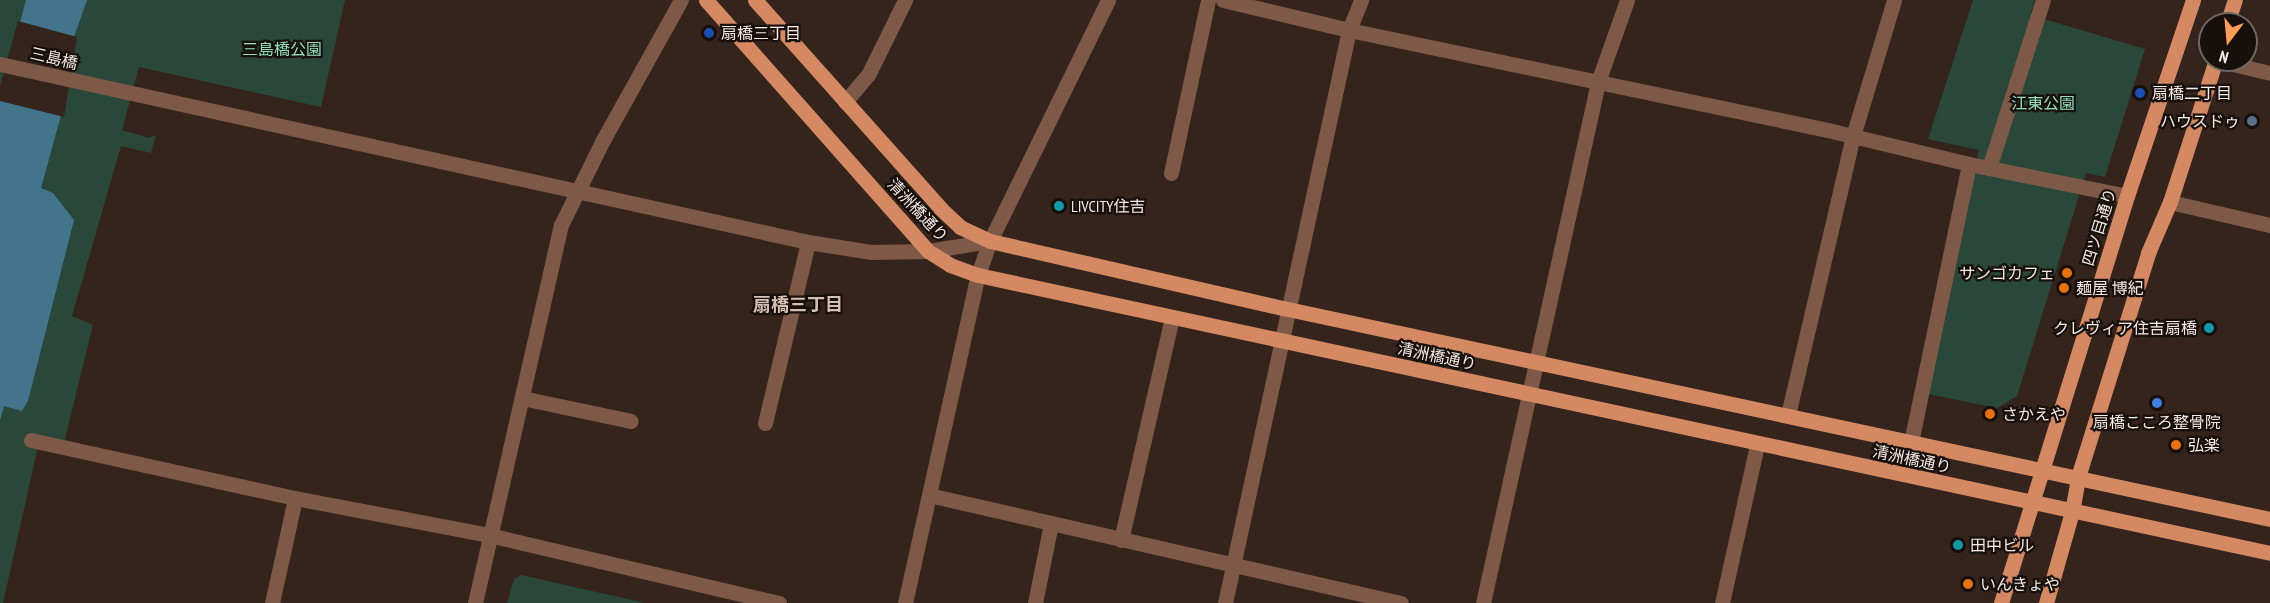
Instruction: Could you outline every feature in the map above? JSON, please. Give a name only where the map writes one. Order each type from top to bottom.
[{"type":"main road","name":"清洲橋通り","points":[[706,0],[928,251],[950,265],[978,275],[1757,445],[2270,553]]},
{"type":"main road","name":"清洲橋通り","points":[[755,0],[940,209],[960,227],[990,241],[1288,309],[2270,519]]},
{"type":"main road","name":"四ツ目通り","points":[[2001,603],[2127,196],[2193,0]]},
{"type":"main road","points":[[2046,603],[2072,512],[2078,477],[2148,253],[2170,202],[2212,72]]},
{"type":"street","points":[[475,603],[561,225],[681,0]]},
{"type":"street","points":[[845,102],[868,75],[905,0]]},
{"type":"street","points":[[905,603],[978,275],[990,241],[1108,0]]},
{"type":"street","points":[[1172,173],[1208,0]]},
{"type":"street","points":[[1222,0],[1349,30],[2127,196]]},
{"type":"street","points":[[1225,603],[1349,30],[1361,0]]},
{"type":"street","points":[[1483,603],[1598,82],[1627,0]]},
{"type":"street","points":[[1788,415],[1853,136],[1894,0]]},
{"type":"street","points":[[1989,168],[2043,0]]},
{"type":"street","name":"三島橋","points":[[0,64],[808,242],[871,252],[928,251],[990,241]]},
{"type":"street","points":[[1911,442],[1969,164]]},
{"type":"street","points":[[2170,202],[2270,225]]},
{"type":"street","points":[[765,423],[808,242]]},
{"type":"street","points":[[1121,540],[1172,318]]},
{"type":"street","points":[[522,398],[631,421]]},
{"type":"street","points":[[31,440],[295,498],[489,535],[779,603]]},
{"type":"street","points":[[1722,603],[1757,445]]},
{"type":"street","points":[[928,495],[1401,603]]},
{"type":"street","points":[[272,603],[295,498]]},
{"type":"street","points":[[1035,603],[1051,524]]},
{"type":"green space","name":"三島橋公園","points":[[0,0],[345,0],[321,107],[139,67],[122,130],[149,138],[156,135],[151,153],[121,146],[72,316],[93,325],[63,447],[39,442],[3,603],[0,603]]},
{"type":"green space","name":"江東公園","points":[[1973,0],[2035,0],[2030,15],[2145,49],[2105,177],[2086,173],[2017,396],[1997,408],[1928,394],[1979,150],[1928,139]]},
{"type":"green space","points":[[521,575],[645,603],[507,603],[514,579]]},
{"type":"water","points":[[26,0],[87,0],[74,37],[60,119],[41,188],[53,193],[74,220],[28,401],[22,411],[4,406],[0,420],[0,97]]},
{"type":"pier","points":[[18,21],[77,37],[64,117],[0,101],[0,86]]},
{"type":"place","name":"扇橋三丁目","points":[[709,33]]},
{"type":"place","name":"扇橋二丁目","points":[[2140,93]]},
{"type":"place","name":"ハウスドゥ","points":[[2252,121]]},
{"type":"place","name":"LIVCITY住吉","points":[[1059,206]]},
{"type":"place","name":"サンゴカフェ","points":[[2067,273]]},
{"type":"place","name":"麺屋 博紀","points":[[2064,288]]},
{"type":"place","name":"クレヴィア住吉扇橋","points":[[2209,328]]},
{"type":"place","name":"扇橋こころ整骨院","points":[[2157,403]]},
{"type":"place","name":"さかえや","points":[[1990,414]]},
{"type":"place","name":"弘楽","points":[[2176,445]]},
{"type":"place","name":"田中ビル","points":[[1958,545]]},
{"type":"place","name":"いんきょや","points":[[1968,584]]},
{"type":"district","name":"扇橋三丁目","points":[[798,305]]}]
